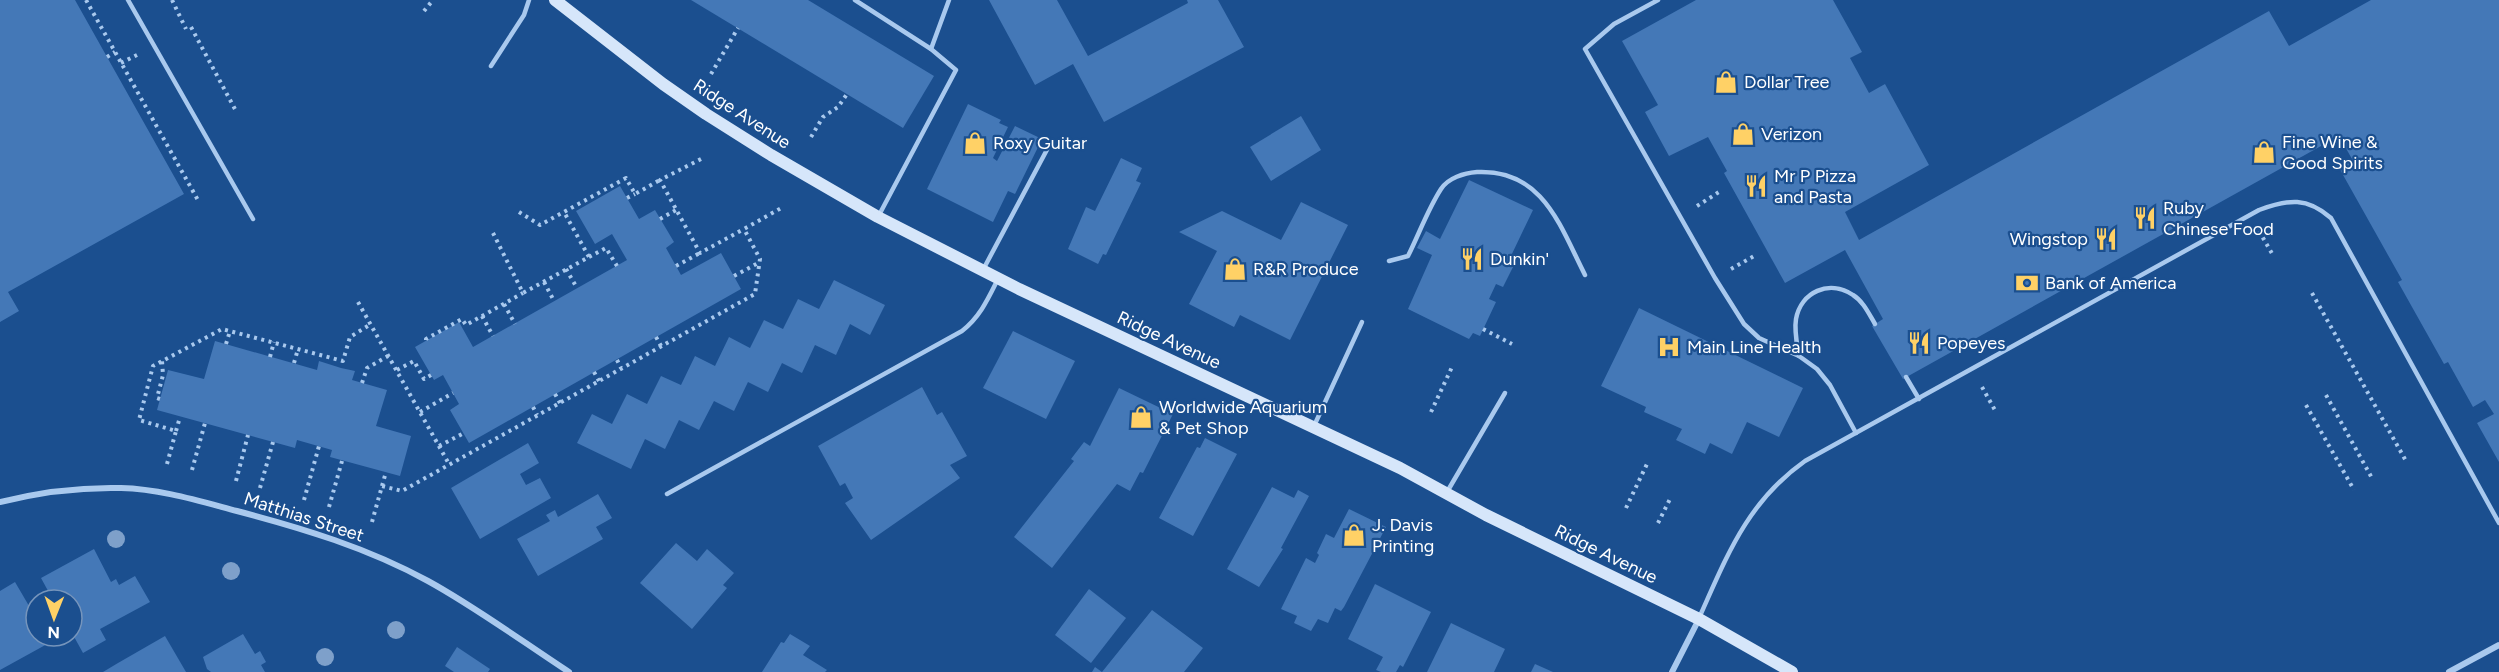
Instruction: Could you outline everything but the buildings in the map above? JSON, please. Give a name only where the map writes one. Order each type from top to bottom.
[{"type":"main road","name":"Ridge Avenue","points":[[555,0],[663,84],[706,114],[878,217],[998,279],[1400,468],[1486,515],[1699,619],[1792,672]]},
{"type":"street","name":"Matthias Street","points":[[0,502],[75,489],[123,488],[169,494],[280,522],[387,560],[429,581],[569,672]]},
{"type":"street","points":[[1671,672],[1699,619]]},
{"type":"street","points":[[2449,672],[2499,645]]},
{"type":"lane","points":[[128,0],[253,219]]},
{"type":"lane","points":[[491,66],[524,15],[529,0]]},
{"type":"lane","points":[[855,0],[931,49],[956,70],[878,217]]},
{"type":"lane","points":[[931,49],[949,0]]},
{"type":"lane","points":[[1658,0],[1614,24],[1585,49],[1715,278],[1744,324],[1759,338],[1799,356],[1817,369],[1830,386],[1856,434]]},
{"type":"lane","points":[[983,271],[1050,144]]},
{"type":"lane","points":[[1389,261],[1408,256],[1442,188],[1456,177],[1470,172],[1488,171],[1506,175],[1527,184],[1542,196],[1557,219],[1585,275]]},
{"type":"lane","points":[[1699,619],[1734,541],[1769,490],[1805,461],[2250,215],[2278,203],[2299,201],[2317,206],[2331,218],[2499,523]]},
{"type":"lane","points":[[667,494],[962,332],[974,322],[998,279]]},
{"type":"lane","points":[[1799,356],[1795,327],[1799,307],[1807,297],[1818,290],[1831,288],[1853,295],[1862,302],[1875,324]]},
{"type":"lane","points":[[1313,428],[1362,322]]},
{"type":"lane","points":[[1906,377],[1919,399]]},
{"type":"lane","points":[[1447,493],[1504,393]]},
{"type":"path","points":[[86,0],[199,202]]},
{"type":"path","points":[[172,0],[186,29]]},
{"type":"path","points":[[424,11],[433,0]]},
{"type":"path","points":[[191,27],[236,111]]},
{"type":"path","points":[[711,74],[738,28]]},
{"type":"path","points":[[107,57],[115,52]]},
{"type":"path","points":[[811,137],[823,117],[838,107],[847,94]]},
{"type":"path","points":[[627,198],[702,159]]},
{"type":"path","points":[[519,212],[540,225],[626,177],[635,194]]},
{"type":"path","points":[[660,180],[700,253]]},
{"type":"path","points":[[676,266],[783,207]]},
{"type":"path","points":[[660,219],[676,210]]},
{"type":"path","points":[[564,212],[589,257]]},
{"type":"path","points":[[2250,215],[2274,257]]},
{"type":"path","points":[[382,486],[402,491],[755,294],[760,262],[744,229]]},
{"type":"path","points":[[493,233],[523,293]]},
{"type":"path","points":[[426,340],[462,319],[465,325],[606,248],[616,266]]},
{"type":"path","points":[[734,276],[760,262]]},
{"type":"path","points":[[566,269],[577,288]]},
{"type":"path","points":[[543,282],[554,302]]},
{"type":"path","points":[[2313,293],[2406,461]]},
{"type":"path","points":[[358,302],[449,464]]},
{"type":"path","points":[[504,303],[515,324]]},
{"type":"path","points":[[482,316],[493,336]]},
{"type":"path","points":[[341,368],[350,337],[371,324]]},
{"type":"path","points":[[176,431],[139,420],[153,366],[222,329],[343,361]]},
{"type":"path","points":[[1483,329],[1512,344]]},
{"type":"path","points":[[226,345],[230,330]]},
{"type":"path","points":[[656,337],[661,346]]},
{"type":"path","points":[[270,357],[274,342]]},
{"type":"path","points":[[294,363],[298,349]]},
{"type":"path","points":[[362,383],[367,368],[388,356]]},
{"type":"path","points":[[617,360],[621,368]]},
{"type":"path","points":[[160,399],[157,398],[163,375],[162,361]]},
{"type":"path","points":[[397,370],[414,361],[424,379],[431,375]]},
{"type":"path","points":[[1431,412],[1452,367]]},
{"type":"path","points":[[594,372],[599,381]]},
{"type":"path","points":[[1982,386],[1996,412]]},
{"type":"path","points":[[420,412],[453,393]]},
{"type":"path","points":[[555,394],[560,403]]},
{"type":"path","points":[[2326,395],[2373,480]]},
{"type":"path","points":[[2306,405],[2354,490]]},
{"type":"path","points":[[533,407],[537,415]]},
{"type":"path","points":[[167,464],[180,417]]},
{"type":"path","points":[[192,470],[205,423]]},
{"type":"path","points":[[439,446],[464,433]]},
{"type":"path","points":[[236,481],[248,435]]},
{"type":"path","points":[[260,488],[273,442]]},
{"type":"path","points":[[304,500],[319,446]]},
{"type":"path","points":[[329,507],[342,460]]},
{"type":"path","points":[[1626,508],[1647,464]]},
{"type":"path","points":[[372,522],[386,472]]},
{"type":"path","points":[[1658,524],[1671,497]]},
{"type":"place","name":"Dollar Tree","points":[[1726,82]]},
{"type":"place","name":"Verizon","points":[[1743,134]]},
{"type":"place","name":"Roxy Guitar","points":[[975,143]]},
{"type":"place","name":"Fine Wine & Good Spirits","points":[[2264,152]]},
{"type":"place","name":"Mr P Pizza and Pasta","points":[[1756,186]]},
{"type":"place","name":"Ruby Chinese Food","points":[[2145,218]]},
{"type":"place","name":"Wingstop","points":[[2106,239]]},
{"type":"place","name":"Dunkin'","points":[[1472,259]]},
{"type":"place","name":"R&R Produce","points":[[1235,269]]},
{"type":"place","name":"Bank of America","points":[[2027,283]]},
{"type":"place","name":"Popeyes","points":[[1919,343]]},
{"type":"place","name":"Main Line Health","points":[[1669,347]]},
{"type":"place","name":"Worldwide Aquarium & Pet Shop","points":[[1141,417]]},
{"type":"place","name":"J. Davis Printing","points":[[1354,535]]}]
